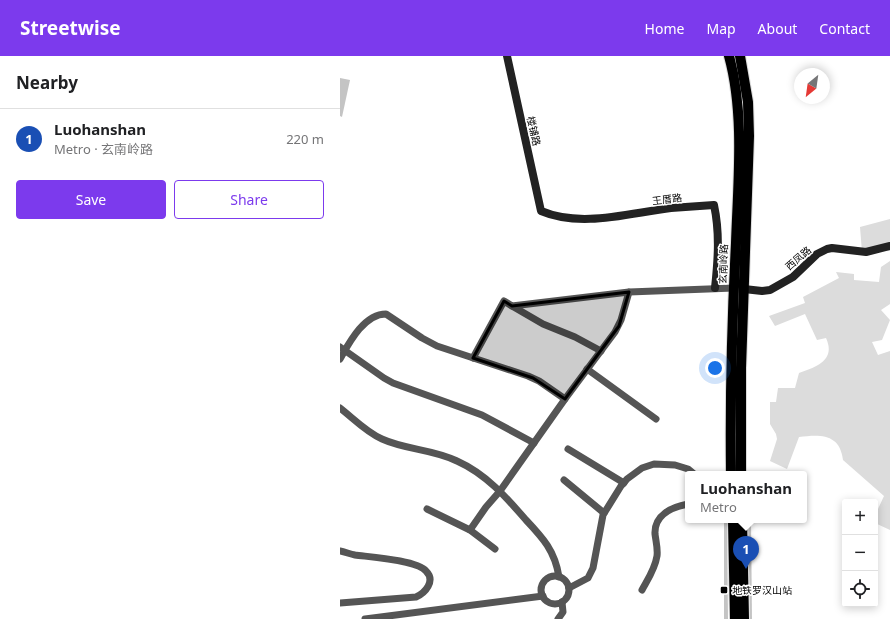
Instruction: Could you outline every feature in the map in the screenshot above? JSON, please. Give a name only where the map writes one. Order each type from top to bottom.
[{"type":"main road","name":"玄南岭路","points":[[729,56],[744,116]]},
{"type":"main road","name":"玄南岭路","points":[[732,471],[731,370],[739,289],[741,239],[738,176],[744,116],[745,81],[740,56]]},
{"type":"main road","name":"玄南岭路","points":[[739,289],[741,471]]},
{"type":"main road","points":[[733,523],[735,619]]},
{"type":"main road","points":[[742,523],[744,619]]},
{"type":"street","name":"楼铺路","points":[[507,56],[541,211]]},
{"type":"street","name":"王厝路","points":[[541,211],[566,218],[594,218],[672,208],[714,205],[718,236],[715,288]]},
{"type":"street","name":"西凤路","points":[[739,289],[762,291],[770,290],[793,276],[812,258],[827,248],[866,252],[890,246]]},
{"type":"street","points":[[512,306],[629,292],[715,288],[739,289]]},
{"type":"street","points":[[470,530],[486,507],[500,491],[619,326],[629,292]]},
{"type":"street","points":[[473,358],[504,301],[543,324],[568,334],[601,351]]},
{"type":"street","points":[[340,359],[343,348],[362,327],[379,314],[386,314],[429,342],[453,352],[533,378],[565,399]]},
{"type":"street","points":[[343,348],[393,383],[477,413],[534,443]]},
{"type":"street","points":[[588,369],[656,419]]},
{"type":"street","points":[[340,408],[380,438],[399,445],[450,457],[477,472],[500,491],[547,543],[558,566],[559,577]]},
{"type":"street","points":[[568,449],[624,483]]},
{"type":"street","points":[[569,588],[588,578],[593,568],[604,513],[624,483],[642,468],[654,464],[675,465],[690,471]]},
{"type":"street","points":[[564,480],[604,513]]},
{"type":"street","points":[[642,590],[656,564],[657,554],[655,533],[657,522],[665,512],[676,506],[685,504]]},
{"type":"street","points":[[427,509],[470,530],[495,549]]},
{"type":"street","points":[[340,551],[353,555],[399,561],[417,566],[426,571],[429,577],[428,588],[423,594],[416,597],[340,603]]},
{"type":"street","points":[[550,577],[559,577],[566,580],[569,588],[567,597],[562,602],[549,602],[543,596],[542,585],[545,580],[550,577]]},
{"type":"street","points":[[365,619],[543,596]]},
{"type":"street","points":[[558,619],[563,612],[562,602]]},
{"type":"highlighted area","points":[[629,292],[619,326],[565,399],[533,378],[473,358],[504,301],[512,306]]},
{"type":"shaded area","points":[[890,219],[890,251],[862,252],[860,227]]},
{"type":"shaded area","points":[[890,261],[890,304],[881,310],[890,320],[882,340],[872,342],[878,355],[890,351],[890,530],[878,524],[878,509],[884,496],[843,460],[841,451],[834,441],[822,436],[799,437],[787,469],[770,461],[777,439],[776,434],[770,424],[770,402],[776,402],[778,388],[795,388],[799,373],[823,362],[829,352],[826,338],[817,340],[805,314],[775,326],[769,316],[805,303],[803,297],[839,278],[836,272],[854,274],[854,280],[879,282],[881,267]]},
{"type":"building","points":[[340,78],[350,80],[342,117],[340,116]]},
{"type":"building","points":[[724,523],[727,523],[728,619],[724,619]]},
{"type":"building","points":[[748,523],[751,523],[752,619],[750,619]]},
{"type":"place","name":"Luohanshan","points":[[746,569]]},
{"type":"place","name":"地铁罗汉山站","points":[[724,590]]}]
